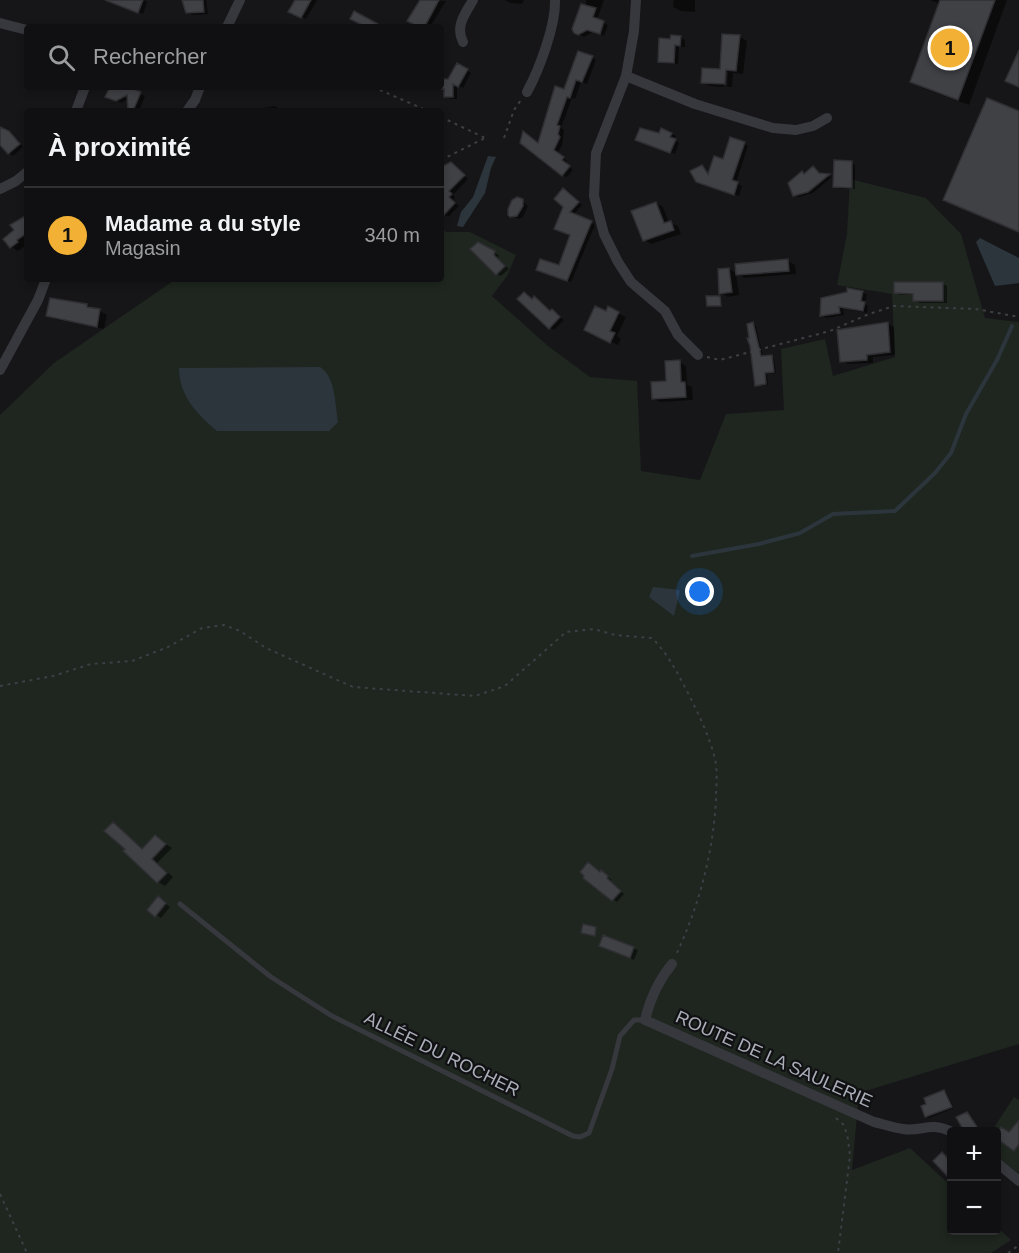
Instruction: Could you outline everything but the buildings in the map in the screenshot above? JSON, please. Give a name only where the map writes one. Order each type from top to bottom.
[{"type":"street","points":[[228,24],[240,0]]},
{"type":"street","points":[[463,42],[459,34],[460,22],[473,0]]},
{"type":"street","points":[[527,92],[537,72],[555,11],[555,0]]},
{"type":"street","points":[[636,0],[634,31],[626,76],[596,153],[594,196],[604,234],[624,272],[631,282],[665,311],[678,335],[698,355]]},
{"type":"street","points":[[0,23],[24,29]]},
{"type":"street","points":[[626,76],[695,104],[773,128],[796,130],[813,126],[827,118]]},
{"type":"street","points":[[77,108],[84,90]]},
{"type":"street","points":[[188,108],[199,90]]},
{"type":"street","points":[[0,189],[24,174]]},
{"type":"street","points":[[0,370],[38,300],[45,282]]},
{"type":"street","name":"ROUTE DE LA SAULERIE","points":[[672,964],[649,1001],[645,1020],[874,1122],[905,1130],[926,1126],[947,1130]]},
{"type":"street","points":[[1001,1166],[1019,1181]]},
{"type":"lane","name":"ALLÉE DU ROCHER","points":[[180,904],[272,977],[332,1016],[573,1136],[580,1137],[589,1133],[612,1070],[620,1036],[634,1020],[645,1020]]},
{"type":"path","points":[[380,90],[421,108]]},
{"type":"path","points":[[504,138],[514,110],[527,92]]},
{"type":"path","points":[[444,118],[485,138],[444,158]]},
{"type":"path","points":[[698,355],[720,360],[830,331],[894,306],[976,309],[1019,317]]},
{"type":"path","points":[[0,686],[91,664],[132,661],[168,647],[202,628],[224,624],[240,631],[266,648],[353,687],[475,696],[505,686],[566,632],[594,629],[615,636],[652,638],[667,654],[681,680],[697,712],[715,760],[714,831],[708,864],[688,929],[672,964]]},
{"type":"path","points":[[835,1117],[844,1125],[850,1156],[838,1253]]},
{"type":"path","points":[[0,1194],[27,1253]]},
{"type":"path","points":[[1008,1253],[1019,1245]]},
{"type":"shaded area","points":[[488,156],[496,157],[485,193],[463,227],[457,226],[461,212],[473,197]]},
{"type":"shaded area","points":[[850,179],[926,198],[961,234],[985,318],[1019,322],[1019,1044],[859,1093],[852,1170],[910,1148],[947,1182],[947,1235],[1001,1235],[1001,1231],[1011,1240],[991,1253],[0,1253],[0,415],[54,363],[172,282],[444,282],[444,230],[446,232],[470,232],[516,255],[507,276],[492,296],[548,346],[590,377],[637,381],[641,471],[700,480],[726,414],[784,410],[781,349],[825,339],[833,376],[895,357],[892,294],[837,285],[847,234]]},
{"type":"shaded area","points":[[980,238],[1019,258],[1019,283],[995,286],[976,242]]},
{"type":"shaded area","points":[[320,367],[329,377],[335,400],[338,422],[329,431],[217,431],[190,404],[182,387],[179,368]]},
{"type":"shaded area","points":[[653,587],[680,590],[674,616],[649,597]]},
{"type":"shaded area","points":[[1014,1097],[1019,1100],[1019,1176],[1001,1160],[1001,1127],[994,1127]]},
{"type":"waterway","points":[[692,556],[759,544],[800,533],[833,514],[895,511],[935,473],[951,453],[966,414],[997,360],[1012,326]]},
{"type":"place","name":"Madame a du style","points":[[950,48]]}]
